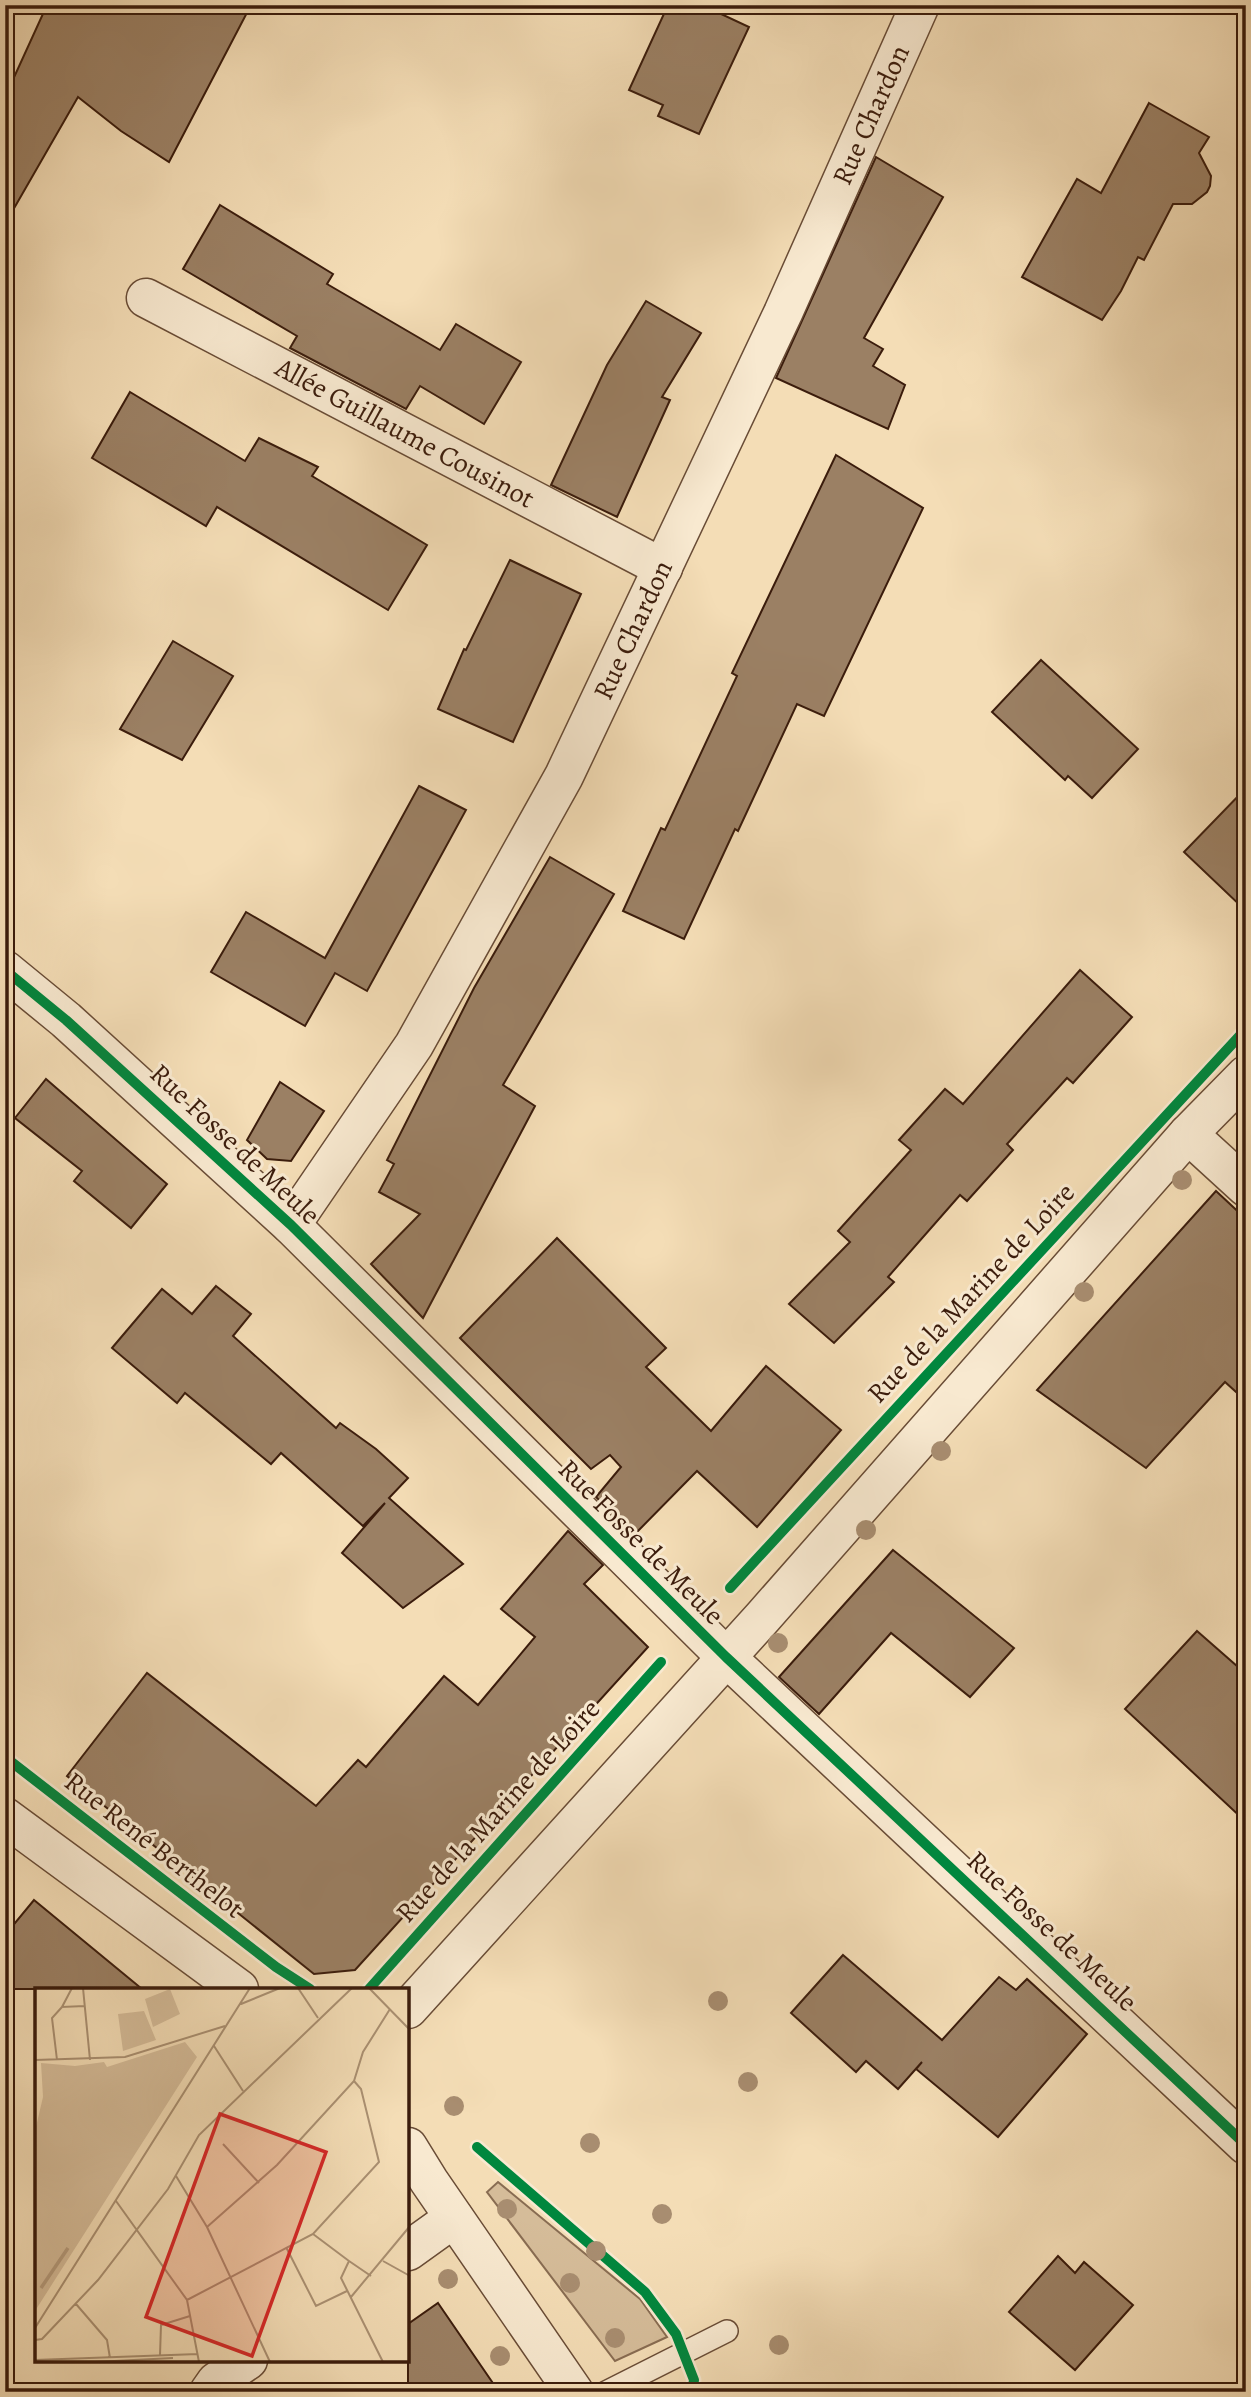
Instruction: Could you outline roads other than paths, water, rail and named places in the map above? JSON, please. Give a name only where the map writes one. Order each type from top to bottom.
[{"type":"street","name":"Rue Chardon","points":[[291,1225],[414,1045],[564,776],[789,301],[920,5]]},
{"type":"street","name":"Allée Guillaume Cousinot","points":[[146,298],[663,568]]},
{"type":"street","name":"Rue Fosse de Meule","points":[[5,970],[66,1020],[291,1225],[726,1657],[1246,2145]]},
{"type":"street","name":"Rue de la Marine de Loire","points":[[410,2007],[726,1657],[1188,1134],[1246,1075]]},
{"type":"street","points":[[1188,1134],[1246,1187]]},
{"type":"street","points":[[5,1817],[238,1988]]},
{"type":"street","points":[[410,2150],[574,2392]]},
{"type":"street","points":[[410,2249],[454,2218]]},
{"type":"street","points":[[209,2392],[216,2382],[245,2362]]},
{"type":"lane","points":[[606,2392],[727,2331]]}]
